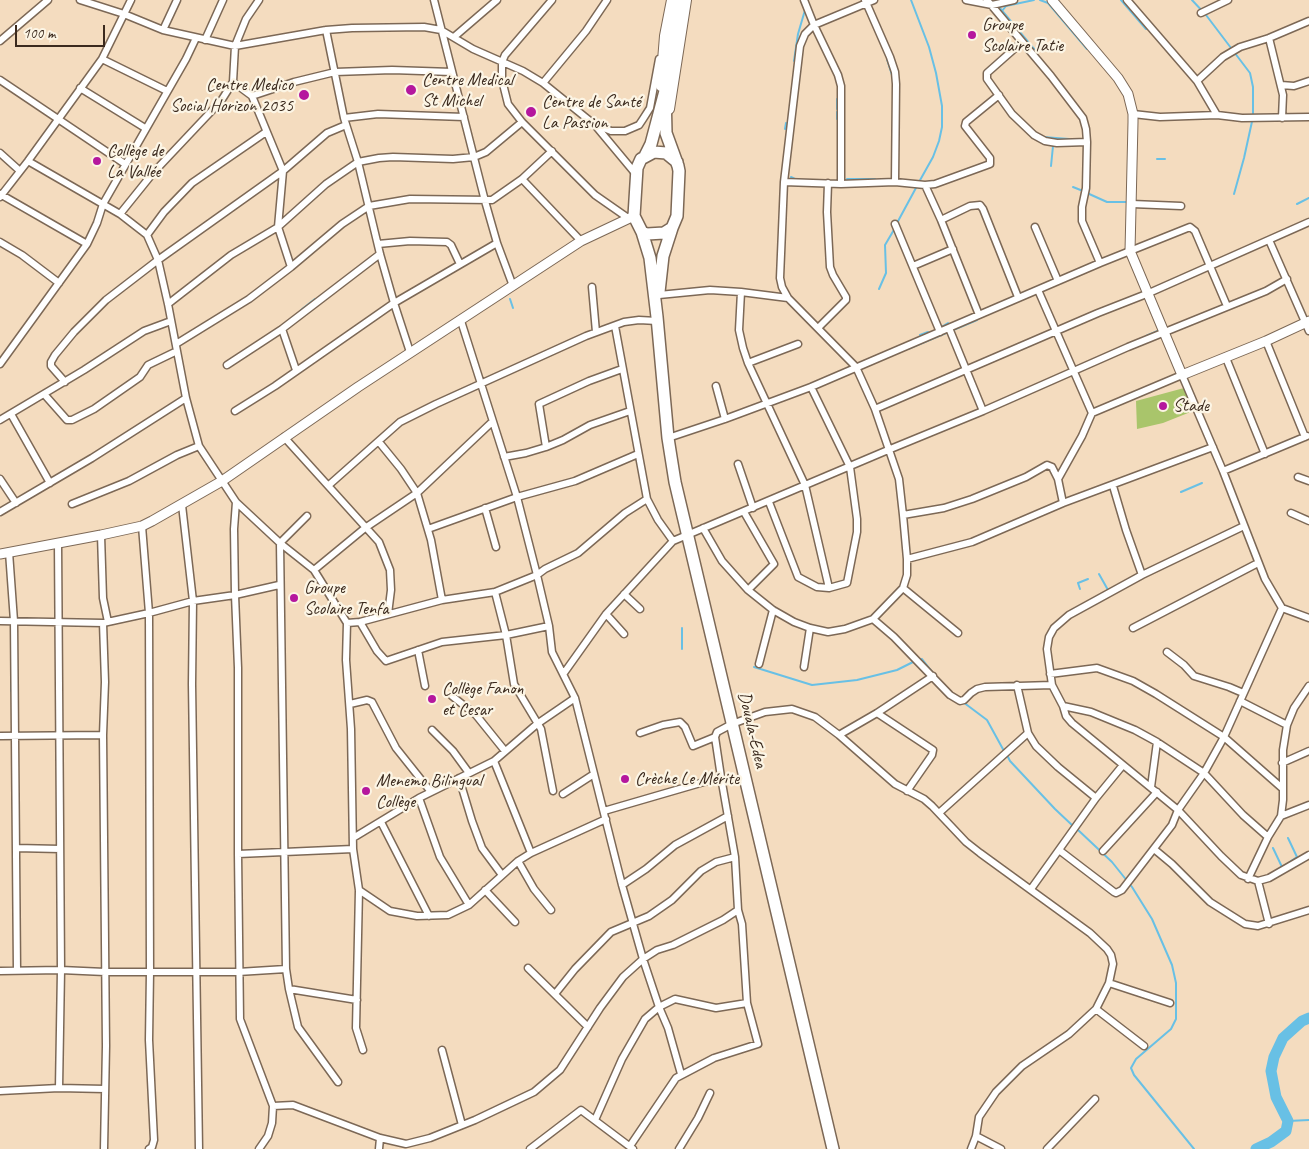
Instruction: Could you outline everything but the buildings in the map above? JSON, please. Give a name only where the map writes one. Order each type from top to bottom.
[{"type":"highway","points":[[657,319],[650,258],[642,232],[631,217],[635,174],[639,162],[645,156],[662,122],[679,0]]},
{"type":"highway","points":[[657,319],[663,256],[677,216],[679,171],[662,122]]},
{"type":"highway","points":[[645,156],[654,152],[666,153],[677,162]]},
{"type":"highway","points":[[642,232],[655,235],[664,233],[672,228]]},
{"type":"highway","name":"Douala-Edea","points":[[657,319],[668,438],[687,535],[833,1149]]},
{"type":"main road","points":[[662,122],[666,36],[672,0]]},
{"type":"main road","points":[[662,122],[686,0]]},
{"type":"main road","points":[[1052,0],[1118,78],[1128,94],[1133,114],[1130,251],[1182,375],[1308,325]]},
{"type":"main road","points":[[5,553],[142,526],[182,505],[222,482],[284,437],[410,352],[461,321],[581,241],[631,217]]},
{"type":"street","points":[[0,41],[48,0]]},
{"type":"street","points":[[80,0],[124,14],[163,30],[235,46],[326,30],[424,27],[441,30],[473,49],[523,71],[543,83],[595,125],[635,174]]},
{"type":"street","points":[[87,244],[1,195],[102,59],[131,0]]},
{"type":"street","points":[[163,30],[177,0]]},
{"type":"street","points":[[205,40],[223,0]]},
{"type":"street","points":[[120,214],[153,173],[221,101],[233,82],[235,46],[246,19],[259,0]]},
{"type":"street","points":[[434,0],[485,201],[497,243],[513,286]]},
{"type":"street","points":[[454,37],[497,0]]},
{"type":"street","points":[[552,0],[505,55],[502,62],[502,80],[508,104],[522,122],[595,195],[631,217]]},
{"type":"street","points":[[543,83],[586,31],[607,0]]},
{"type":"street","points":[[804,0],[838,75],[840,86],[841,184]]},
{"type":"street","points":[[703,528],[722,561],[748,590],[773,610],[794,622],[810,628],[828,632],[845,629],[873,619],[903,588],[907,575],[907,559],[899,479],[874,409],[856,367],[788,298],[782,287],[780,272],[784,182],[800,46],[805,34],[814,25],[874,0]]},
{"type":"street","points":[[966,0],[972,3],[1014,0]]},
{"type":"street","points":[[1127,0],[1197,81],[1217,115]]},
{"type":"street","points":[[1201,13],[1228,0]]},
{"type":"street","points":[[866,2],[890,56],[895,72],[895,182]]},
{"type":"street","points":[[989,3],[1051,76],[1083,118],[1087,142],[1086,188],[1081,216],[1083,226],[1100,262]]},
{"type":"street","points":[[1197,81],[1222,57],[1240,47],[1269,38],[1309,21]]},
{"type":"street","points":[[326,30],[344,118],[358,162],[394,304],[410,352]]},
{"type":"street","points":[[595,125],[610,131],[625,131],[644,120],[650,108],[657,68],[666,36]]},
{"type":"street","points":[[0,364],[87,244],[97,223],[102,204],[186,59],[196,38]]},
{"type":"street","points":[[1269,38],[1283,95],[1282,118]]},
{"type":"street","points":[[1022,42],[986,73],[987,79],[1012,114],[1034,135],[1045,141],[1057,143],[1087,142]]},
{"type":"street","points":[[102,59],[167,91]]},
{"type":"street","points":[[252,96],[294,82],[336,72],[392,70],[452,72]]},
{"type":"street","points":[[0,80],[125,164]]},
{"type":"street","points":[[1281,86],[1294,86],[1309,81]]},
{"type":"street","points":[[233,82],[252,96],[283,171],[278,226],[291,267]]},
{"type":"street","points":[[80,88],[145,128]]},
{"type":"street","points":[[784,182],[841,184],[895,182],[925,186],[990,164],[990,158],[965,126],[966,122],[999,95]]},
{"type":"street","points":[[344,118],[378,114],[464,117]]},
{"type":"street","points":[[1133,114],[1160,117],[1217,115],[1242,118],[1309,118]]},
{"type":"street","points":[[168,304],[231,255],[278,226],[326,184],[358,162],[393,157],[453,159],[474,157],[486,152],[522,122]]},
{"type":"street","points":[[65,382],[51,366],[51,362],[55,355],[106,300],[158,260],[283,171],[327,133],[346,125]]},
{"type":"street","points":[[148,234],[164,212],[192,183],[266,132]]},
{"type":"street","points":[[44,394],[67,420],[72,420],[94,409],[140,377],[148,366],[241,304],[291,267],[342,224],[369,206],[410,199],[485,201],[497,197],[522,179],[552,151]]},
{"type":"street","points":[[0,153],[20,171]]},
{"type":"street","points":[[28,161],[120,214],[148,234],[158,260],[186,398],[199,446],[236,502],[314,570],[347,623],[346,660],[350,704],[353,849],[359,890],[356,1028],[363,1050]]},
{"type":"street","points":[[522,179],[581,241]]},
{"type":"street","points":[[818,328],[846,300],[830,267],[827,230],[828,183]]},
{"type":"street","points":[[925,186],[941,220],[979,315]]},
{"type":"street","points":[[1132,204],[1181,206]]},
{"type":"street","points":[[941,220],[970,206],[980,205],[1018,297]]},
{"type":"street","points":[[874,409],[1148,293],[1309,222]]},
{"type":"street","points":[[895,224],[940,332]]},
{"type":"street","points":[[1035,227],[1058,281]]},
{"type":"street","points":[[668,438],[726,419],[811,387],[1100,262],[1190,227],[1195,231],[1227,306]]},
{"type":"street","points":[[1269,240],[1308,325]]},
{"type":"street","points":[[378,244],[410,241],[447,242],[451,245],[460,264]]},
{"type":"street","points":[[0,242],[22,254],[59,283]]},
{"type":"street","points":[[235,411],[394,304],[497,243]]},
{"type":"street","points":[[913,266],[953,249]]},
{"type":"street","points":[[227,365],[282,329],[380,254]]},
{"type":"street","points":[[564,673],[606,614],[673,541],[983,411],[1128,347],[1266,291],[1287,280]]},
{"type":"street","points":[[592,287],[596,332]]},
{"type":"street","points":[[658,295],[710,290],[788,298]]},
{"type":"street","points":[[1038,290],[1092,413]]},
{"type":"street","points":[[741,292],[740,330],[748,363],[805,485],[828,588]]},
{"type":"street","points":[[328,485],[400,422],[596,332],[633,321],[657,319]]},
{"type":"street","points":[[0,420],[65,382],[144,331],[171,321]]},
{"type":"street","points":[[461,321],[517,497],[538,575],[552,652],[575,698],[622,885],[643,959],[668,1028],[681,1074]]},
{"type":"street","points":[[615,326],[647,499],[658,520],[673,541]]},
{"type":"street","points":[[949,328],[983,411]]},
{"type":"street","points":[[282,329],[296,370]]},
{"type":"street","points":[[1223,471],[1307,437],[1266,341]]},
{"type":"street","points":[[748,363],[798,344]]},
{"type":"street","points":[[1226,358],[1265,454]]},
{"type":"street","points":[[546,448],[539,404],[589,381],[622,369]]},
{"type":"street","points":[[1058,479],[1082,436],[1092,413],[1182,375],[1223,471],[1258,563],[1282,608],[1309,618]]},
{"type":"street","points":[[716,386],[726,419]]},
{"type":"street","points":[[768,502],[798,577],[817,587],[828,588],[847,583],[858,519],[850,467],[811,387]]},
{"type":"street","points":[[0,512],[186,398]]},
{"type":"street","points":[[504,457],[546,448],[590,425],[630,411]]},
{"type":"street","points":[[11,414],[50,483]]},
{"type":"street","points":[[314,570],[365,528],[417,493],[492,422]]},
{"type":"street","points":[[284,437],[378,542],[389,566],[391,590],[388,614]]},
{"type":"street","points":[[378,442],[401,468],[417,493],[434,554],[442,600]]},
{"type":"street","points":[[72,504],[129,481],[177,455],[199,446]]},
{"type":"street","points":[[907,559],[972,542],[1063,504],[1213,447]]},
{"type":"street","points":[[428,529],[517,497],[575,481],[638,454]]},
{"type":"street","points":[[738,464],[753,508]]},
{"type":"street","points":[[904,514],[944,508],[972,499],[1026,477],[1047,465],[1052,466],[1058,479],[1063,504]]},
{"type":"street","points":[[1298,477],[1309,481]]},
{"type":"street","points":[[0,480],[16,503]]},
{"type":"street","points":[[1113,486],[1142,575]]},
{"type":"street","points":[[347,623],[360,622],[442,600],[495,592],[538,575],[549,567],[574,556],[625,513],[647,499]]},
{"type":"street","points":[[236,502],[234,595],[238,668],[238,972],[240,1024],[273,1106],[272,1124],[268,1136],[259,1149]]},
{"type":"street","points":[[182,505],[193,601],[198,1149]]},
{"type":"street","points":[[485,508],[496,547]]},
{"type":"street","points":[[744,512],[774,564],[748,590]]},
{"type":"street","points":[[1291,513],[1309,521]]},
{"type":"street","points":[[307,516],[280,542],[279,585],[286,969],[298,1027],[338,1082]]},
{"type":"street","points":[[142,526],[149,614],[150,972],[148,1040],[154,1140],[152,1147],[149,1149]]},
{"type":"street","points":[[1244,526],[1142,575],[1069,615],[1054,628],[1048,637],[1047,649],[1052,685],[1066,716],[1072,723],[1178,810],[1241,875],[1258,881],[1269,878],[1309,855]]},
{"type":"street","points":[[101,535],[105,622],[103,735],[106,972],[104,1149]]},
{"type":"street","points":[[58,543],[61,970],[59,1088]]},
{"type":"street","points":[[5,553],[14,621],[16,970]]},
{"type":"street","points":[[1133,628],[1258,563]]},
{"type":"street","points":[[0,621],[105,622],[149,614],[193,601],[234,595],[279,585]]},
{"type":"street","points":[[903,588],[958,633]]},
{"type":"street","points":[[495,592],[506,635],[516,690],[541,729],[553,791]]},
{"type":"street","points":[[624,594],[640,608]]},
{"type":"street","points":[[1059,850],[1116,893],[1122,890],[1172,825],[1178,810],[1204,774],[1224,737],[1282,608]]},
{"type":"street","points":[[760,664],[773,610]]},
{"type":"street","points":[[606,614],[624,634]]},
{"type":"street","points":[[873,619],[894,637],[950,695],[960,701],[977,689],[1017,685],[1052,685]]},
{"type":"street","points":[[360,622],[377,651],[386,661],[450,640],[506,635],[548,626]]},
{"type":"street","points":[[804,667],[810,628]]},
{"type":"street","points":[[418,650],[425,686]]},
{"type":"street","points":[[1166,652],[1198,678],[1229,686],[1243,693]]},
{"type":"street","points":[[1050,674],[1097,668],[1133,681],[1224,737],[1282,788]]},
{"type":"street","points":[[839,735],[877,713],[933,676]]},
{"type":"street","points":[[1017,685],[1028,733],[1036,746],[1096,798]]},
{"type":"street","points":[[1248,879],[1268,837],[1281,816],[1282,763],[1287,725],[1294,708],[1309,686]]},
{"type":"street","points":[[452,696],[476,715],[505,751]]},
{"type":"street","points":[[353,838],[419,798],[494,760],[537,724],[575,698]]},
{"type":"street","points":[[350,704],[367,700],[372,702],[396,748],[431,792]]},
{"type":"street","points":[[1240,701],[1287,725]]},
{"type":"street","points":[[1063,706],[1091,712],[1135,730],[1157,742],[1204,774],[1242,815],[1268,837]]},
{"type":"street","points":[[640,734],[663,725],[680,722],[685,727],[693,746],[714,737],[717,732],[732,724],[765,712],[792,709],[815,717],[839,735],[895,784],[924,799],[940,813],[966,842],[1068,916],[1107,949],[1111,955],[1112,964],[1109,983],[1096,1009],[1069,1034],[1022,1066],[996,1092],[979,1117],[976,1136],[971,1149]]},
{"type":"street","points":[[877,713],[933,750],[907,791]]},
{"type":"street","points":[[432,730],[453,751],[469,773]]},
{"type":"street","points":[[940,813],[1028,733]]},
{"type":"street","points":[[0,736],[103,735]]},
{"type":"street","points":[[530,1149],[581,1110],[632,1148],[676,1078],[714,1058],[758,1044],[747,1002],[735,856],[714,737]]},
{"type":"street","points":[[1150,787],[1157,742]]},
{"type":"street","points":[[1282,763],[1309,751]]},
{"type":"street","points":[[494,760],[531,853]]},
{"type":"street","points":[[1031,889],[1096,798],[1123,765]]},
{"type":"street","points":[[563,794],[594,774]]},
{"type":"street","points":[[604,811],[720,776]]},
{"type":"street","points":[[459,778],[482,848],[502,875]]},
{"type":"street","points":[[1103,851],[1157,792]]},
{"type":"street","points":[[419,798],[440,857],[469,905]]},
{"type":"street","points":[[1281,816],[1309,805]]},
{"type":"street","points":[[622,885],[646,870],[674,844],[728,816]]},
{"type":"street","points":[[359,890],[390,911],[417,916],[448,915],[469,905],[518,861],[531,853],[606,819]]},
{"type":"street","points":[[381,822],[429,916]]},
{"type":"street","points":[[16,848],[60,849]]},
{"type":"street","points":[[238,854],[353,849]]},
{"type":"street","points":[[1154,850],[1172,864],[1210,902],[1245,924],[1258,926],[1269,924],[1309,910]]},
{"type":"street","points":[[555,994],[575,969],[612,932],[649,916],[672,900],[701,872],[716,862],[735,856]]},
{"type":"street","points":[[518,861],[534,889],[551,910]]},
{"type":"street","points":[[1258,881],[1269,924]]},
{"type":"street","points":[[485,890],[515,922]]},
{"type":"street","points":[[273,1106],[294,1105],[406,1146],[462,1125],[534,1092],[560,1070],[600,1008],[623,977],[643,959],[657,950],[673,945],[723,920],[738,910]]},
{"type":"street","points":[[528,968],[588,1027]]},
{"type":"street","points":[[0,971],[238,972],[286,969]]},
{"type":"street","points":[[1109,983],[1170,1003]]},
{"type":"street","points":[[289,989],[357,1000]]},
{"type":"street","points":[[595,1120],[622,1059],[646,1019],[659,1007],[676,999],[716,1008],[747,1002]]},
{"type":"street","points":[[1096,1009],[1144,1046]]},
{"type":"street","points":[[442,1050],[462,1125]]},
{"type":"street","points":[[0,1091],[105,1088]]},
{"type":"street","points":[[679,1149],[698,1118],[710,1093]]},
{"type":"street","points":[[1047,1149],[1095,1099]]},
{"type":"street","points":[[976,1136],[1001,1149]]},
{"type":"street","points":[[378,1149],[380,1138]]},
{"type":"green space","name":"Stade","points":[[1184,388],[1193,411],[1163,423],[1137,429],[1136,401]]},
{"type":"waterway","points":[[911,0],[929,47],[942,106],[942,127],[939,141],[933,157],[919,182]]},
{"type":"waterway","points":[[1002,11],[1006,6],[1034,0]]},
{"type":"waterway","points":[[1040,0],[1048,3],[1087,49]]},
{"type":"waterway","points":[[1121,0],[1146,29]]},
{"type":"waterway","points":[[1192,0],[1206,15],[1250,73],[1253,87],[1253,117],[1234,194]]},
{"type":"waterway","points":[[999,7],[1034,49]]},
{"type":"waterway","points":[[794,61],[798,34],[805,10]]},
{"type":"waterway","points":[[887,59],[892,75]]},
{"type":"waterway","points":[[837,99],[837,109]]},
{"type":"waterway","points":[[837,112],[837,119]]},
{"type":"waterway","points":[[785,129],[786,123]]},
{"type":"waterway","points":[[1043,137],[1069,139]]},
{"type":"waterway","points":[[1051,166],[1053,146]]},
{"type":"waterway","points":[[1157,159],[1165,159]]},
{"type":"waterway","points":[[791,177],[795,179]]},
{"type":"waterway","points":[[847,179],[875,179]]},
{"type":"waterway","points":[[897,223],[917,186]]},
{"type":"waterway","points":[[1073,187],[1083,191]]},
{"type":"waterway","points":[[1087,193],[1107,202],[1128,202]]},
{"type":"waterway","points":[[1297,204],[1309,198]]},
{"type":"waterway","points":[[879,289],[886,273],[885,245],[895,228]]},
{"type":"waterway","points":[[301,310],[315,299]]},
{"type":"waterway","points":[[510,299],[513,308]]},
{"type":"waterway","points":[[908,349],[977,320]]},
{"type":"waterway","points":[[943,326],[948,323]]},
{"type":"waterway","points":[[1146,336],[1160,330]]},
{"type":"waterway","points":[[920,335],[928,332]]},
{"type":"waterway","points":[[1181,492],[1202,483]]},
{"type":"waterway","points":[[1099,574],[1108,590]]},
{"type":"waterway","points":[[1080,589],[1078,583],[1088,579]]},
{"type":"waterway","points":[[682,628],[682,649]]},
{"type":"waterway","points":[[920,660],[922,659],[933,673]]},
{"type":"waterway","points":[[754,667],[812,685],[857,680],[897,670],[915,661]]},
{"type":"waterway","points":[[11,678],[11,691]]},
{"type":"waterway","points":[[963,702],[987,720],[1004,751]]},
{"type":"waterway","points":[[1007,755],[1010,761],[1073,826]]},
{"type":"waterway","points":[[1077,829],[1112,862],[1132,887],[1152,919],[1172,965],[1176,983],[1176,1019],[1171,1029],[1136,1059],[1131,1068],[1134,1075],[1194,1149]]},
{"type":"waterway","points":[[1288,838],[1297,857],[1291,861]]},
{"type":"waterway","points":[[1273,848],[1282,867],[1290,862]]},
{"type":"waterway","points":[[1256,1149],[1271,1142],[1286,1131],[1288,1121],[1276,1097],[1271,1071],[1274,1057],[1283,1038],[1302,1021],[1309,1018]]},
{"type":"waterway","points":[[1288,1121],[1309,1120]]},
{"type":"place","name":"Groupe Scolaire Tatie","points":[[972,35]]},
{"type":"place","name":"Centre Medical St Michel","points":[[411,90]]},
{"type":"place","name":"Centre Medico Social Horizon 2035","points":[[304,95]]},
{"type":"place","name":"Centre de Santé La Passion","points":[[531,112]]},
{"type":"place","name":"Collège de La Vallée","points":[[97,161]]},
{"type":"place","name":"Stade","points":[[1163,406]]},
{"type":"place","name":"Groupe Scolaire Tenfa","points":[[294,598]]},
{"type":"place","name":"Collège Fanon et Cesar","points":[[432,699]]},
{"type":"place","name":"Crèche Le Mérite","points":[[625,779]]},
{"type":"place","name":"Menemo Bilingual Collège","points":[[366,791]]}]
